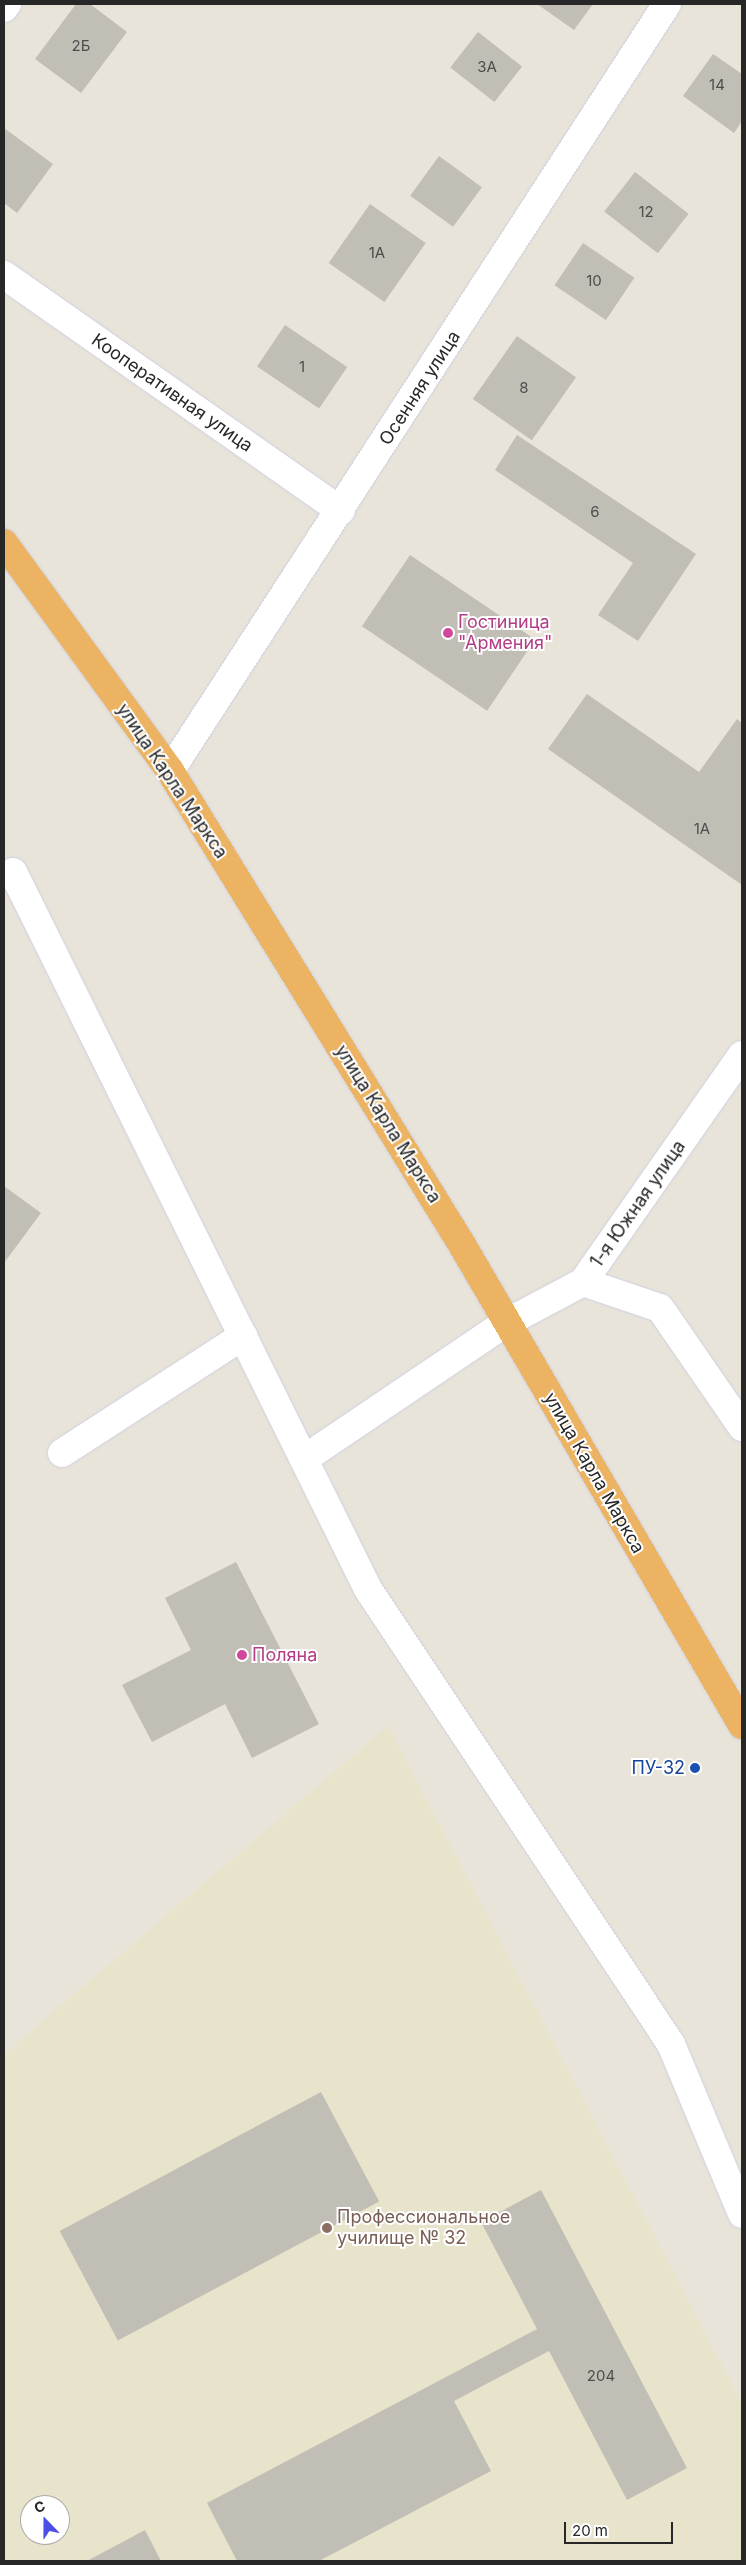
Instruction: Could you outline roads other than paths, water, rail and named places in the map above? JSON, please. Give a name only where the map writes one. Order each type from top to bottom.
[{"type":"highway","name":"улица Карла Маркса","points":[[4,543],[170,771],[456,1234],[506,1323],[742,1725]]},
{"type":"street","points":[[4,8],[7,4]]},
{"type":"street","name":"Осенняя улица","points":[[170,771],[341,511],[666,4]]},
{"type":"street","name":"Кооперативная улица","points":[[4,276],[341,511]]},
{"type":"street","points":[[7,874],[243,1336],[368,1588],[671,2044],[742,2214]]},
{"type":"street","name":"1-я Южная улица","points":[[304,1459],[506,1323],[583,1282],[742,1055]]},
{"type":"street","points":[[583,1282],[660,1308],[742,1427]]},
{"type":"street","points":[[62,1453],[243,1336]]},
{"type":"place","name":"Гостиница \"Армения\"","points":[[448,633]]},
{"type":"place","name":"Поляна","points":[[242,1655]]},
{"type":"place","name":"ПУ-32","points":[[695,1768]]},
{"type":"place","name":"Профессиональное училище № 32","points":[[327,2228]]}]
